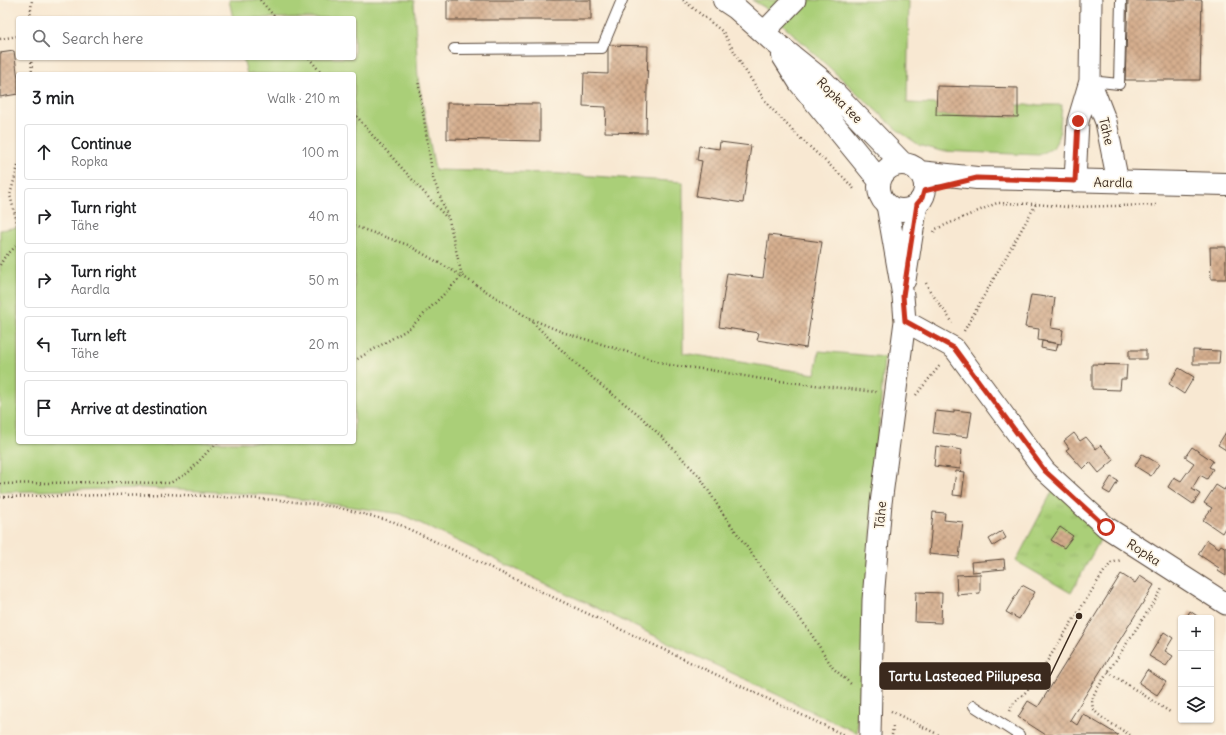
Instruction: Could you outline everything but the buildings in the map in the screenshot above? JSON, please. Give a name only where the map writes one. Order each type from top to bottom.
[{"type":"street","name":"Ropka tee","points":[[724,0],[736,8],[823,81],[916,183]]},
{"type":"street","points":[[768,36],[796,0]]},
{"type":"street","name":"Tähe","points":[[1075,181],[1078,121],[1090,81],[1091,0]]},
{"type":"street","name":"Ropka tee","points":[[768,36],[800,83],[880,180]]},
{"type":"street","name":"Tähe","points":[[1090,81],[1106,122],[1118,182]]},
{"type":"street","points":[[895,165],[916,183],[911,208],[905,210],[892,208],[887,205],[879,194],[878,187],[883,174],[888,168],[895,165]]},
{"type":"street","name":"Aardla","points":[[916,183],[977,178],[1226,184]]},
{"type":"street","name":"Tähe","points":[[903,296],[916,183]]},
{"type":"street","name":"Tähe","points":[[870,735],[873,600],[881,510],[905,321],[903,296],[887,205]]},
{"type":"street","name":"Ropka","points":[[905,321],[958,341],[1045,471],[1106,527],[1226,604]]},
{"type":"lane","points":[[454,49],[602,48],[622,0]]},
{"type":"lane","points":[[1090,81],[1119,84],[1121,0]]},
{"type":"lane","points":[[974,706],[1016,734]]},
{"type":"path","points":[[30,16],[32,0]]},
{"type":"path","points":[[260,0],[274,16]]},
{"type":"path","points":[[683,0],[723,32],[743,67],[768,105],[799,137],[854,189]]},
{"type":"path","points":[[0,39],[16,36]]},
{"type":"path","points":[[30,60],[32,72]]},
{"type":"path","points":[[311,60],[320,72]]},
{"type":"path","points":[[418,80],[434,178],[449,220],[462,276]]},
{"type":"path","points":[[356,115],[449,220]]},
{"type":"path","points":[[16,173],[10,195],[16,218]]},
{"type":"path","points":[[932,234],[936,230],[997,203],[1036,204],[1067,207],[1160,205]]},
{"type":"path","points":[[914,397],[958,341],[1036,204]]},
{"type":"path","points":[[356,227],[408,245],[462,276],[527,317],[562,332],[670,365],[710,370],[762,380],[879,392]]},
{"type":"path","points":[[0,265],[4,258],[16,246]]},
{"type":"path","points":[[356,360],[410,328],[462,276]]},
{"type":"path","points":[[923,278],[958,341]]},
{"type":"path","points":[[527,317],[603,388],[638,414],[700,477],[723,514],[808,629],[833,668],[871,699],[939,735]]},
{"type":"path","points":[[0,484],[94,482],[170,483],[188,473],[216,444]]},
{"type":"path","points":[[0,497],[166,494],[279,500],[336,507],[394,522],[844,735]]},
{"type":"path","points":[[1016,734],[1009,714],[1012,705],[1030,688],[1103,572],[1111,563],[1122,560],[1127,561]]},
{"type":"path","points":[[1130,735],[1096,713],[1092,699],[1095,692],[1161,591],[1162,584]]},
{"type":"path","points":[[1108,672],[1170,712]]},
{"type":"path","points":[[892,735],[893,726]]},
{"type":"green space","points":[[229,0],[414,0],[418,79],[435,170],[547,173],[683,182],[683,353],[815,374],[819,351],[884,357],[857,733],[401,514],[271,495],[144,488],[0,492],[0,230],[16,227],[16,444],[356,444],[356,72],[246,72],[244,60],[356,60],[356,16],[233,16]]},
{"type":"green space","points":[[752,0],[909,0],[907,103],[936,104],[936,115],[1017,117],[1018,105],[1062,105],[1059,137],[1053,148],[1039,155],[941,151],[919,145],[896,129],[764,7]]},
{"type":"green space","points":[[1054,488],[1105,531],[1071,593],[1016,561]]},
{"type":"place","name":"Tartu Lasteaed Piilupesa","points":[[1079,616]]},
{"type":"route","points":[[1078,121],[1075,181],[977,178],[924,191],[922,198],[917,204],[903,296],[905,321],[954,348],[1045,471],[1106,527]]}]
